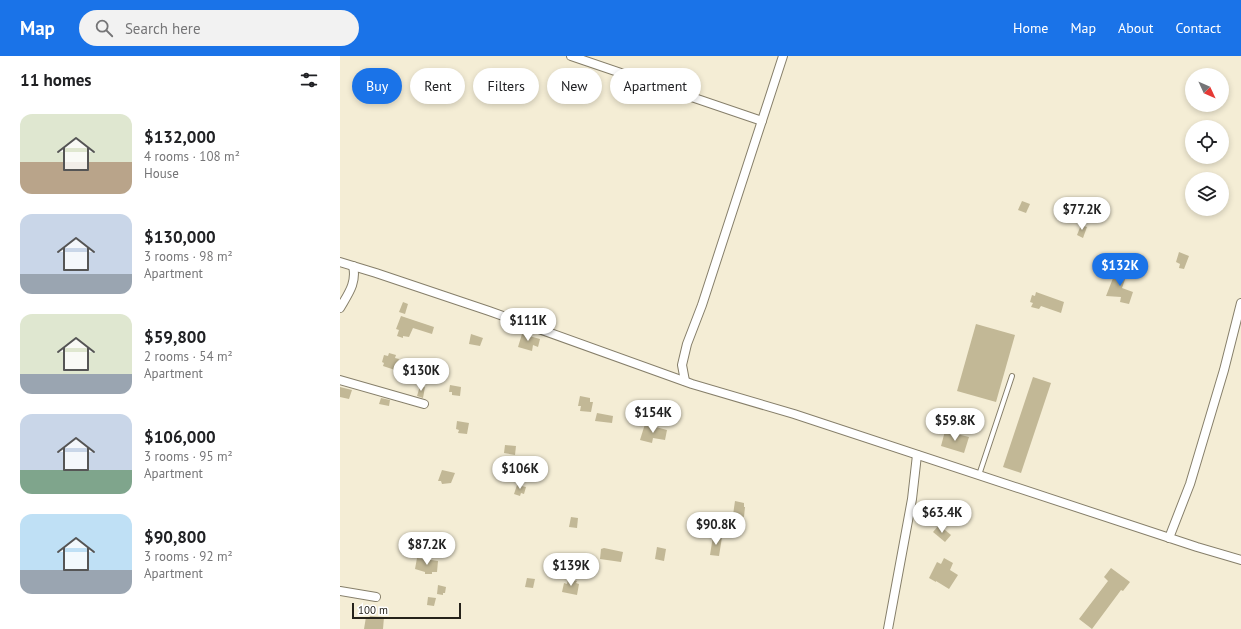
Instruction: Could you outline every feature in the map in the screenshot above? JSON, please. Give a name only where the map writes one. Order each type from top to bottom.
[{"type":"street","points":[[571,56],[762,121]]},
{"type":"street","points":[[685,381],[682,365],[686,344],[702,305],[782,56]]},
{"type":"street","points":[[340,262],[489,311],[685,381],[794,414],[979,476],[1241,560]]},
{"type":"street","points":[[340,308],[351,289],[354,273],[353,266]]},
{"type":"street","points":[[1169,538],[1190,484],[1224,370],[1241,303]]},
{"type":"street","points":[[340,380],[424,404]]},
{"type":"street","points":[[888,629],[912,499],[918,455]]},
{"type":"street","points":[[340,591],[376,597]]},
{"type":"lane","points":[[979,476],[1012,376]]},
{"type":"building","points":[[1022,201],[1030,204],[1026,213],[1018,210]]},
{"type":"building","points":[[1081,225],[1087,227],[1083,238],[1077,235]]},
{"type":"building","points":[[1179,252],[1189,256],[1184,269],[1179,268],[1180,264],[1176,262]]},
{"type":"building","points":[[1117,268],[1128,271],[1122,288],[1133,292],[1129,304],[1120,302],[1121,297],[1106,296]]},
{"type":"building","points":[[1036,292],[1064,302],[1061,313],[1041,306],[1039,309],[1031,307],[1033,303],[1030,302],[1032,295],[1035,296]]},
{"type":"building","points":[[403,302],[408,304],[405,314],[399,312]]},
{"type":"building","points":[[401,316],[434,327],[432,334],[413,328],[409,337],[403,336],[403,338],[397,336],[399,330],[396,329]]},
{"type":"building","points":[[976,324],[1015,335],[996,402],[957,391]]},
{"type":"building","points":[[471,334],[483,338],[480,346],[469,344]]},
{"type":"building","points":[[522,334],[540,339],[538,347],[533,345],[532,351],[518,347]]},
{"type":"building","points":[[389,353],[396,355],[395,358],[399,359],[395,370],[383,366],[384,363],[382,362],[384,355],[388,356]]},
{"type":"building","points":[[1033,377],[1051,383],[1021,473],[1003,467]]},
{"type":"building","points":[[450,385],[461,387],[460,396],[452,395],[452,392],[449,392]]},
{"type":"building","points":[[420,386],[425,387],[423,398],[417,396]]},
{"type":"building","points":[[340,387],[352,390],[349,399],[340,397]]},
{"type":"building","points":[[580,396],[590,398],[590,402],[593,402],[591,412],[580,411],[581,406],[578,406]]},
{"type":"building","points":[[381,398],[390,400],[389,406],[379,404]]},
{"type":"building","points":[[597,413],[613,416],[612,423],[595,421]]},
{"type":"building","points":[[457,421],[469,423],[467,434],[458,433],[459,430],[456,429]]},
{"type":"building","points":[[645,424],[667,430],[665,440],[653,438],[652,443],[640,440]]},
{"type":"building","points":[[945,431],[969,437],[964,453],[941,446]]},
{"type":"building","points":[[505,445],[516,446],[515,455],[504,453]]},
{"type":"building","points":[[442,470],[455,473],[451,483],[442,484],[441,481],[438,481]]},
{"type":"building","points":[[517,485],[526,487],[524,494],[521,493],[520,496],[514,494]]},
{"type":"building","points":[[735,501],[744,503],[744,517],[733,515]]},
{"type":"building","points":[[571,517],[578,518],[577,528],[569,527]]},
{"type":"building","points":[[939,525],[951,535],[945,542],[933,532]]},
{"type":"building","points":[[713,536],[722,537],[719,556],[710,555]]},
{"type":"building","points":[[657,547],[666,549],[664,561],[655,559]]},
{"type":"building","points":[[604,548],[623,552],[621,562],[600,559],[601,549]]},
{"type":"building","points":[[417,558],[438,561],[437,572],[425,574],[425,572],[415,569]]},
{"type":"building","points":[[944,558],[953,563],[950,570],[958,575],[949,589],[929,578],[937,562],[941,564]]},
{"type":"building","points":[[1111,568],[1130,582],[1123,591],[1121,590],[1092,629],[1079,619],[1108,581],[1104,577]]},
{"type":"building","points":[[527,578],[535,579],[533,588],[525,587]]},
{"type":"building","points":[[568,579],[577,581],[576,583],[579,584],[577,595],[562,592],[564,583],[567,584]]},
{"type":"building","points":[[438,585],[446,587],[443,595],[437,594]]},
{"type":"building","points":[[428,597],[436,598],[434,606],[427,605]]},
{"type":"building","points":[[370,616],[384,617],[383,629],[364,629],[366,617],[369,618]]}]
